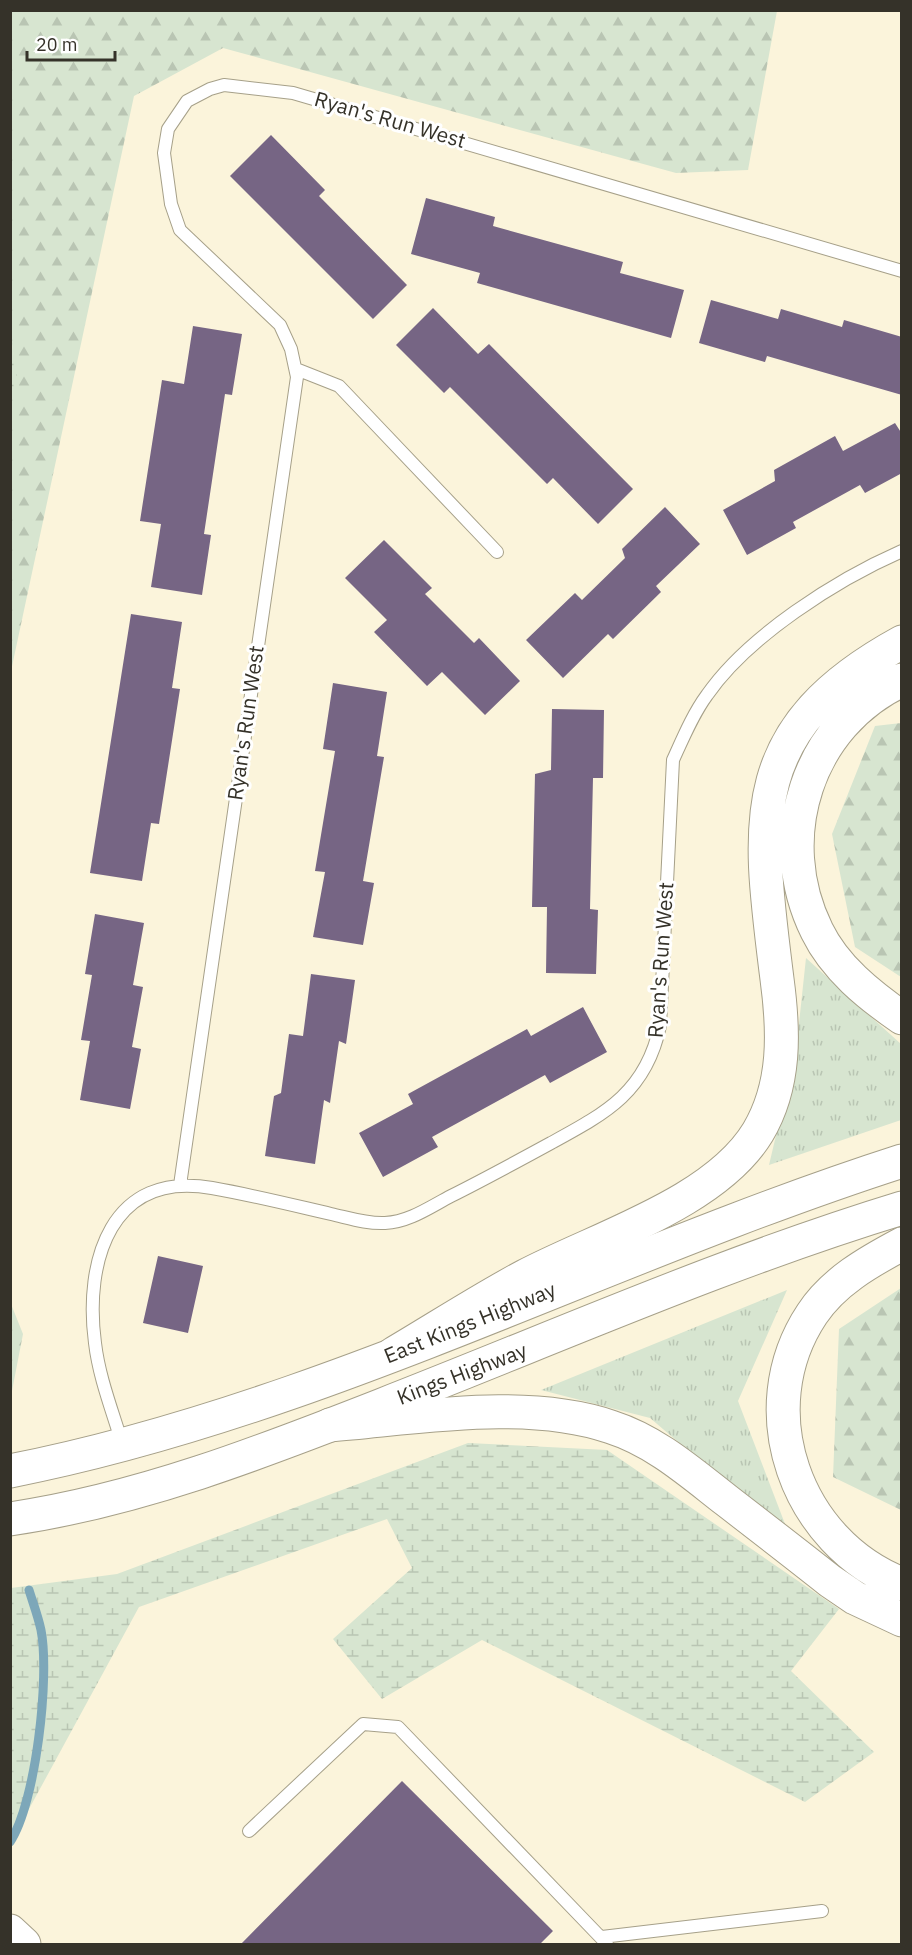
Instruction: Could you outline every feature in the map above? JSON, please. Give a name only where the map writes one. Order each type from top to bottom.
[{"type":"main road","points":[[393,1354],[525,1276],[696,1192],[740,1156],[758,1132],[779,1078],[782,1047],[782,1018],[764,868],[767,803],[776,772],[788,743],[805,715],[826,692],[849,673],[902,642]]},
{"type":"main road","points":[[902,680],[868,699],[849,715],[819,755],[802,803],[796,855],[804,897],[817,933],[853,980],[902,1018]]},
{"type":"main road","name":"East Kings Highway","points":[[22,1469],[122,1445],[297,1390],[723,1224],[902,1161]]},
{"type":"main road","name":"Kings Highway","points":[[13,1519],[107,1498],[189,1476],[330,1425],[687,1284],[902,1208]]},
{"type":"main road","points":[[902,1244],[843,1280],[812,1313],[792,1352],[785,1376],[783,1424],[792,1472],[814,1515],[846,1550],[864,1565],[902,1584]]},
{"type":"main road","points":[[330,1425],[479,1413],[513,1413],[578,1419],[610,1426],[666,1454],[855,1598],[902,1620]]},
{"type":"main road","points":[[10,1931],[24,1944]]},
{"type":"lane","name":"Ryan's Run West","points":[[180,1185],[297,377],[291,349],[280,325],[180,230],[171,204],[164,153],[168,129],[187,101],[210,89],[224,85],[293,93],[902,271]]},
{"type":"lane","points":[[296,369],[339,386],[497,552]]},
{"type":"lane","name":"Ryan's Run West","points":[[122,1445],[95,1345],[92,1290],[104,1242],[113,1223],[127,1207],[145,1195],[180,1185],[211,1188],[369,1222],[407,1219],[580,1127],[635,1086],[651,1059],[660,1026],[672,760],[707,694],[763,636],[867,566],[902,551]]},
{"type":"lane","points":[[249,1831],[363,1724],[399,1727],[605,1941],[822,1911]]},
{"type":"green space","points":[[11,11],[777,11],[748,170],[676,173],[223,48],[134,96],[11,671],[10,394],[18,388],[10,330]]},
{"type":"green space","points":[[10,330],[19,388],[11,394],[10,394]]},
{"type":"green space","points":[[902,723],[901,977],[855,947],[832,834],[875,726]]},
{"type":"green space","points":[[806,958],[901,1044],[901,1120],[769,1165],[796,1051]]},
{"type":"green space","points":[[901,1288],[901,1510],[833,1477],[839,1329]]},
{"type":"green space","points":[[787,1290],[738,1401],[790,1537],[650,1418],[541,1390]]},
{"type":"green space","points":[[11,1304],[23,1334],[11,1396]]},
{"type":"green space","points":[[468,1443],[607,1450],[839,1609],[791,1671],[874,1752],[805,1802],[482,1640],[382,1699],[333,1639],[412,1568],[387,1519],[139,1607],[11,1842],[11,1588],[117,1574]]},
{"type":"building","points":[[271,135],[325,190],[319,196],[407,285],[373,319],[230,176]]},
{"type":"building","points":[[426,198],[495,217],[493,226],[623,262],[620,273],[684,290],[671,338],[477,283],[480,273],[411,254]]},
{"type":"building","points":[[711,300],[778,319],[781,309],[842,327],[844,320],[902,337],[902,395],[767,356],[765,362],[699,343]]},
{"type":"building","points":[[433,308],[478,354],[489,344],[633,489],[598,524],[553,478],[547,484],[450,387],[444,393],[396,345]]},
{"type":"building","points":[[193,326],[242,334],[232,395],[225,394],[204,534],[211,535],[202,595],[151,587],[161,524],[140,521],[162,380],[184,384]]},
{"type":"building","points":[[895,423],[902,434],[902,473],[865,493],[860,485],[793,522],[796,528],[747,555],[723,510],[775,481],[774,470],[835,436],[843,451]]},
{"type":"building","points":[[665,507],[700,544],[656,586],[661,592],[613,639],[608,634],[563,678],[526,640],[575,593],[582,600],[625,558],[622,549]]},
{"type":"building","points":[[384,540],[432,588],[425,594],[474,643],[479,638],[520,681],[485,715],[442,672],[427,686],[374,632],[387,620],[345,578]]},
{"type":"building","points":[[131,614],[182,622],[172,688],[180,689],[159,824],[151,823],[142,881],[90,873]]},
{"type":"building","points":[[333,683],[387,692],[377,756],[384,757],[363,881],[374,883],[363,945],[313,937],[325,872],[315,871],[335,751],[323,749]]},
{"type":"building","points":[[552,709],[604,710],[603,778],[593,778],[590,909],[598,910],[596,974],[546,973],[547,907],[532,907],[535,774],[551,770]]},
{"type":"building","points":[[95,914],[144,923],[133,985],[143,987],[132,1047],[141,1049],[130,1109],[80,1100],[90,1041],[81,1040],[92,975],[85,974]]},
{"type":"building","points":[[311,974],[355,980],[346,1044],[339,1041],[330,1103],[324,1100],[315,1164],[265,1156],[274,1096],[281,1093],[289,1034],[303,1036]]},
{"type":"building","points":[[583,1007],[607,1052],[550,1083],[545,1075],[432,1137],[438,1147],[383,1177],[359,1133],[413,1104],[408,1094],[527,1029],[531,1036]]},
{"type":"building","points":[[158,1256],[203,1266],[188,1333],[143,1323]]},
{"type":"building","points":[[402,1781],[553,1931],[540,1944],[241,1944]]},
{"type":"waterway","points":[[10,1842],[19,1824],[34,1770],[42,1707],[44,1677],[41,1630],[29,1590]]}]
